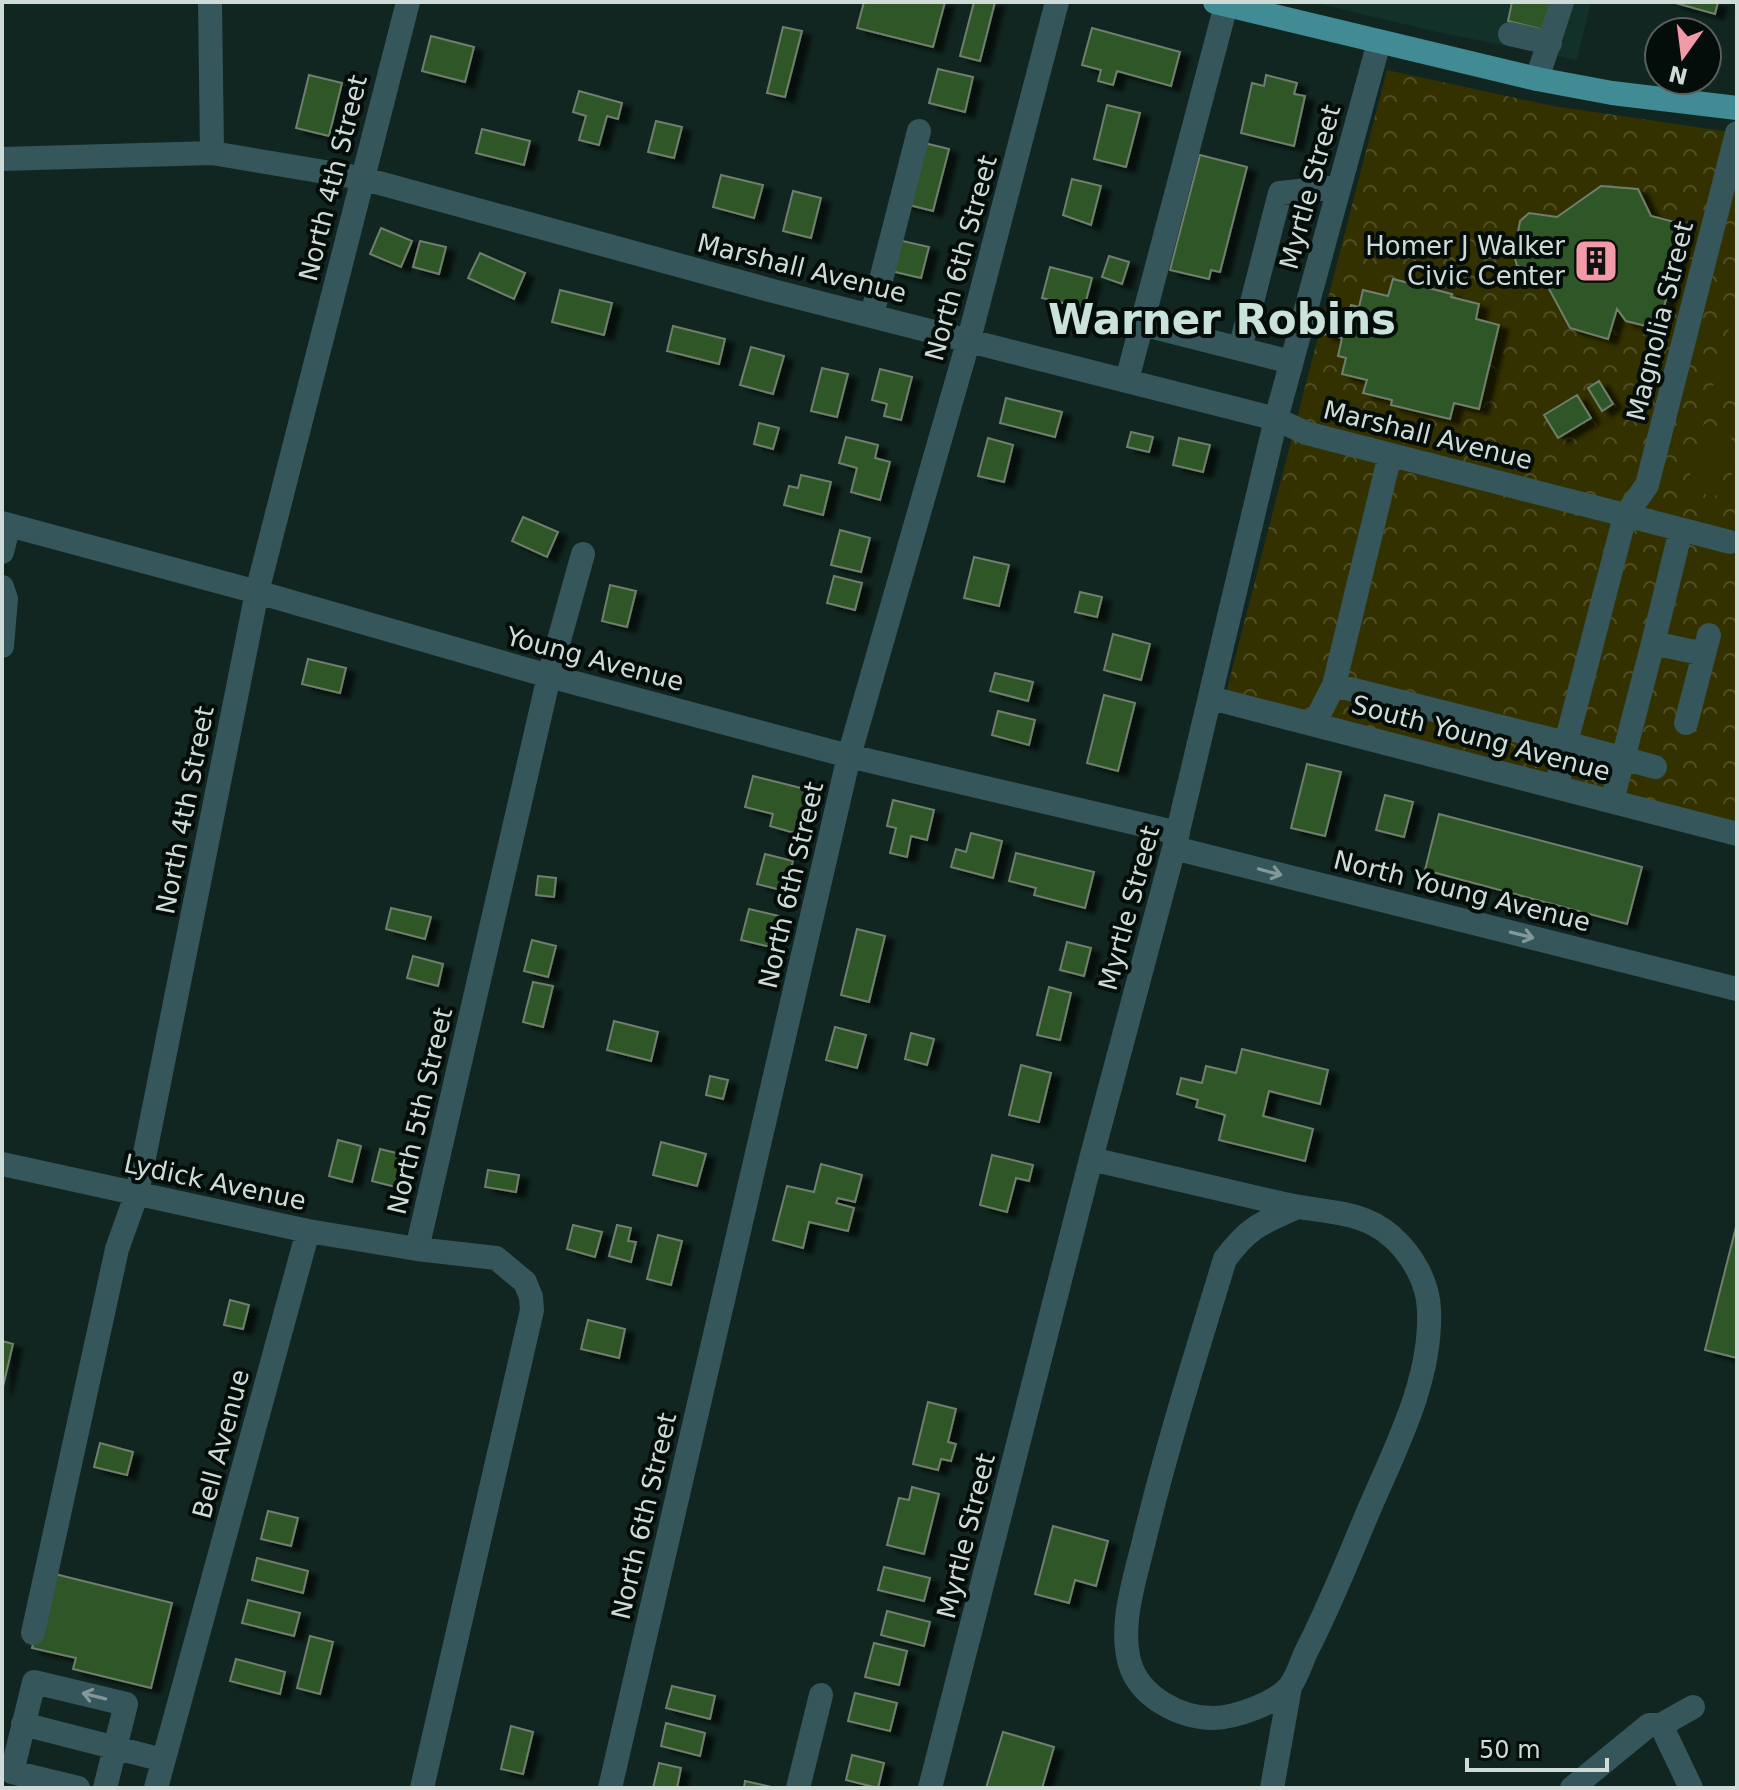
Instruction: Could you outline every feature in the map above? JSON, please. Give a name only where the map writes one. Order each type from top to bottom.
[{"type":"main road","points":[[1220,3],[1537,79],[1612,93],[1737,108]]},
{"type":"street","points":[[210,2],[212,153]]},
{"type":"street","name":"North 4th Street","points":[[33,1633],[117,1249],[137,1193],[257,592],[408,2]]},
{"type":"street","name":"North 6th Street","points":[[610,1788],[849,756],[969,339],[1057,2]]},
{"type":"street","points":[[1537,79],[1562,2]]},
{"type":"street","points":[[1127,380],[1220,3]]},
{"type":"street","points":[[1510,34],[1550,43]]},
{"type":"street","name":"Myrtle Street","points":[[930,1788],[1176,840],[1276,419],[1379,42]]},
{"type":"street","points":[[872,315],[919,131]]},
{"type":"street","name":"Magnolia Street","points":[[1557,787],[1625,516],[1647,485],[1737,133]]},
{"type":"street","name":"Marshall Avenue","points":[[2,159],[212,153],[361,178],[773,291],[1276,419],[1306,433],[1730,542]]},
{"type":"street","points":[[1240,349],[1280,193],[1339,187]]},
{"type":"street","points":[[1142,324],[1291,362]]},
{"type":"street","points":[[1314,724],[1334,685],[1390,455]]},
{"type":"street","points":[[2,552],[6,524]]},
{"type":"street","name":"Young Avenue","points":[[6,524],[549,676],[1176,840]]},
{"type":"street","points":[[1612,801],[1681,530]]},
{"type":"street","name":"North 5th Street","points":[[422,1788],[532,1310],[525,1282],[496,1258],[417,1249],[549,676],[583,554]]},
{"type":"street","points":[[2,587],[6,599],[2,646]]},
{"type":"street","points":[[1653,643],[1706,644],[1686,723]]},
{"type":"street","points":[[1334,685],[1655,767]]},
{"type":"street","name":"South Young Avenue","points":[[1211,698],[1737,834]]},
{"type":"street","name":"North Young Avenue","points":[[1176,840],[1737,989]]},
{"type":"street","points":[[1091,1159],[1369,1221],[1391,1236],[1424,1281],[1429,1308],[1424,1364],[1416,1391],[1390,1461],[1290,1687],[1272,1788]]},
{"type":"street","name":"Lydick Avenue","points":[[2,1164],[308,1231],[417,1249]]},
{"type":"street","points":[[1290,1687],[1243,1713],[1215,1718],[1187,1715],[1156,1699],[1138,1683],[1126,1644],[1130,1602],[1158,1483],[1225,1259],[1243,1235],[1297,1207]]},
{"type":"street","name":"Bell Avenue","points":[[156,1788],[308,1231]]},
{"type":"street","points":[[78,1788],[10,1780],[34,1682],[126,1704],[105,1788]]},
{"type":"street","points":[[798,1788],[821,1695]]},
{"type":"street","points":[[1572,1788],[1649,1725],[1661,1725],[1693,1707]]},
{"type":"street","points":[[23,1724],[163,1760]]},
{"type":"street","points":[[1661,1725],[1691,1788]]},
{"type":"shaded area","points":[[1311,2],[1591,2],[1577,60],[1437,32]]},
{"type":"green space","points":[[1387,70],[1553,106],[1737,133],[1737,830],[1224,701]]},
{"type":"green space","points":[[1730,325],[1737,327],[1737,397],[1712,390]]},
{"type":"green space","points":[[1704,424],[1733,432],[1715,497],[1686,489]]},
{"type":"green space","points":[[1737,455],[1737,503],[1725,500]]},
{"type":"building","points":[[864,2],[945,2],[933,47],[857,28]]},
{"type":"building","points":[[974,2],[995,2],[980,61],[960,56]]},
{"type":"building","points":[[1512,2],[1551,2],[1544,30],[1508,21]]},
{"type":"building","points":[[1672,2],[1718,2],[1715,14]]},
{"type":"building","points":[[783,27],[802,31],[785,97],[767,93]]},
{"type":"building","points":[[1092,28],[1180,52],[1171,86],[1117,71],[1113,85],[1098,81],[1101,70],[1082,65]]},
{"type":"building","points":[[431,36],[474,47],[465,82],[422,71]]},
{"type":"building","points":[[938,69],[973,77],[965,112],[929,103]]},
{"type":"building","points":[[309,75],[342,83],[329,136],[296,128]]},
{"type":"building","points":[[1266,75],[1297,83],[1294,94],[1305,96],[1294,146],[1241,133],[1252,83],[1264,86]]},
{"type":"building","points":[[579,91],[622,103],[618,119],[607,116],[599,145],[579,140],[586,116],[573,112]]},
{"type":"building","points":[[1107,105],[1140,113],[1126,167],[1094,159]]},
{"type":"building","points":[[656,121],[682,127],[674,158],[648,152]]},
{"type":"building","points":[[482,129],[530,141],[524,165],[476,153]]},
{"type":"building","points":[[916,141],[949,149],[933,211],[901,203]]},
{"type":"building","points":[[1200,155],[1247,167],[1220,272],[1211,270],[1209,279],[1170,270]]},
{"type":"building","points":[[721,175],[763,185],[754,218],[713,207]]},
{"type":"building","points":[[1072,179],[1101,186],[1091,225],[1063,215]]},
{"type":"building","name":"Homer J Walker Civic Center","points":[[1601,186],[1638,189],[1651,216],[1686,225],[1658,329],[1626,321],[1617,309],[1608,339],[1570,328],[1540,272],[1517,266],[1514,255],[1520,221],[1529,213],[1557,217]]},
{"type":"building","points":[[793,191],[821,198],[811,238],[783,231]]},
{"type":"building","points":[[381,228],[412,241],[401,267],[370,254]]},
{"type":"building","points":[[898,240],[929,247],[921,278],[891,271]]},
{"type":"building","points":[[420,241],[446,247],[439,274],[413,267]]},
{"type":"building","points":[[480,253],[525,273],[514,299],[468,278]]},
{"type":"building","points":[[1109,256],[1129,262],[1122,284],[1102,277]]},
{"type":"building","points":[[1050,267],[1092,278],[1084,308],[1042,298]]},
{"type":"building","points":[[1393,279],[1479,304],[1476,319],[1499,325],[1479,409],[1454,403],[1450,419],[1391,405],[1392,400],[1363,393],[1367,380],[1342,374],[1346,358],[1338,356],[1342,338],[1324,334],[1328,316],[1347,321],[1351,305],[1359,307],[1363,290],[1388,296]]},
{"type":"building","points":[[560,290],[612,303],[604,335],[552,322]]},
{"type":"building","points":[[673,326],[725,339],[719,364],[667,351]]},
{"type":"building","points":[[751,347],[784,356],[773,394],[740,385]]},
{"type":"building","points":[[822,368],[848,374],[837,417],[811,411]]},
{"type":"building","points":[[880,369],[912,377],[901,420],[884,416],[887,404],[872,400]]},
{"type":"building","points":[[1599,381],[1613,404],[1602,411],[1588,388]]},
{"type":"building","points":[[1577,395],[1591,418],[1558,438],[1544,415]]},
{"type":"building","points":[[1006,398],[1062,412],[1055,437],[1000,423]]},
{"type":"building","points":[[759,423],[779,428],[773,449],[754,444]]},
{"type":"building","points":[[1131,432],[1153,437],[1149,452],[1127,447]]},
{"type":"building","points":[[846,437],[878,445],[875,458],[890,462],[880,500],[851,492],[857,468],[839,463]]},
{"type":"building","points":[[988,438],[1013,445],[1004,482],[978,476]]},
{"type":"building","points":[[1179,438],[1210,445],[1203,472],[1173,465]]},
{"type":"building","points":[[801,475],[831,482],[823,515],[784,505],[789,486],[798,488]]},
{"type":"building","points":[[523,517],[558,532],[547,557],[512,541]]},
{"type":"building","points":[[840,530],[870,538],[861,572],[831,565]]},
{"type":"building","points":[[974,557],[1009,565],[999,606],[964,598]]},
{"type":"building","points":[[834,576],[862,583],[855,610],[827,603]]},
{"type":"building","points":[[610,585],[636,591],[627,627],[602,621]]},
{"type":"building","points":[[1080,592],[1102,597],[1097,617],[1075,612]]},
{"type":"building","points":[[1113,634],[1150,644],[1141,680],[1104,670]]},
{"type":"building","points":[[308,659],[346,668],[340,693],[302,684]]},
{"type":"building","points":[[995,673],[1033,682],[1028,701],[990,691]]},
{"type":"building","points":[[1104,695],[1135,703],[1118,771],[1087,763]]},
{"type":"building","points":[[998,711],[1035,720],[1029,745],[992,735]]},
{"type":"building","points":[[1307,764],[1341,772],[1325,836],[1291,828]]},
{"type":"building","points":[[753,776],[809,790],[798,834],[770,826],[773,814],[745,807]]},
{"type":"building","points":[[1385,795],[1413,802],[1404,837],[1376,830]]},
{"type":"building","points":[[893,800],[934,810],[927,840],[911,836],[907,857],[890,853],[896,828],[887,826]]},
{"type":"building","points":[[1439,814],[1642,867],[1627,924],[1425,870]]},
{"type":"building","points":[[971,833],[1002,841],[993,878],[951,867],[956,849],[966,852]]},
{"type":"building","points":[[1016,853],[1094,872],[1085,908],[1034,895],[1036,888],[1009,881]]},
{"type":"building","points":[[765,854],[793,861],[785,891],[757,884]]},
{"type":"building","points":[[538,876],[556,878],[554,897],[536,895]]},
{"type":"building","points":[[391,908],[431,917],[425,939],[386,929]]},
{"type":"building","points":[[749,909],[779,916],[771,947],[741,940]]},
{"type":"building","points":[[857,929],[885,936],[869,1002],[841,995]]},
{"type":"building","points":[[532,940],[556,946],[548,977],[524,971]]},
{"type":"building","points":[[1067,942],[1091,948],[1084,976],[1060,970]]},
{"type":"building","points":[[413,956],[443,964],[438,986],[407,978]]},
{"type":"building","points":[[533,982],[553,986],[543,1027],[523,1022]]},
{"type":"building","points":[[1049,987],[1071,993],[1060,1040],[1037,1035]]},
{"type":"building","points":[[614,1021],[658,1032],[651,1061],[607,1050]]},
{"type":"building","points":[[835,1027],[866,1035],[857,1068],[826,1060]]},
{"type":"building","points":[[911,1033],[934,1039],[927,1065],[905,1059]]},
{"type":"building","points":[[1242,1049],[1328,1070],[1320,1104],[1269,1091],[1263,1116],[1313,1129],[1305,1161],[1219,1140],[1225,1115],[1196,1107],[1198,1100],[1177,1094],[1181,1078],[1202,1083],[1206,1066],[1236,1073]]},
{"type":"building","points":[[1021,1065],[1051,1073],[1039,1122],[1009,1115]]},
{"type":"building","points":[[710,1076],[728,1080],[723,1099],[706,1095]]},
{"type":"building","points":[[338,1140],[361,1146],[352,1182],[329,1176]]},
{"type":"building","points":[[661,1142],[706,1154],[697,1186],[653,1175]]},
{"type":"building","points":[[380,1149],[405,1155],[396,1187],[372,1181]]},
{"type":"building","points":[[992,1155],[1033,1165],[1029,1181],[1016,1178],[1007,1212],[980,1205]]},
{"type":"building","points":[[821,1164],[862,1175],[855,1202],[838,1198],[836,1203],[854,1208],[848,1231],[809,1222],[803,1248],[773,1240],[787,1186],[814,1192]]},
{"type":"building","points":[[488,1170],[519,1175],[516,1192],[485,1187]]},
{"type":"building","points":[[1737,1223],[1737,1358],[1705,1350]]},
{"type":"building","points":[[573,1225],[602,1232],[595,1257],[567,1249]]},
{"type":"building","points":[[617,1225],[631,1228],[628,1241],[636,1242],[631,1262],[609,1256]]},
{"type":"building","points":[[658,1235],[682,1241],[671,1285],[647,1279]]},
{"type":"building","points":[[230,1300],[249,1305],[243,1329],[224,1325]]},
{"type":"building","points":[[588,1320],[625,1329],[619,1358],[581,1349]]},
{"type":"building","points":[[2,1341],[13,1344],[2,1391]]},
{"type":"building","points":[[928,1402],[956,1409],[948,1442],[956,1444],[951,1461],[941,1459],[938,1470],[913,1464]]},
{"type":"building","points":[[100,1443],[133,1452],[127,1475],[94,1467]]},
{"type":"building","points":[[912,1487],[939,1494],[924,1554],[887,1545],[899,1498],[909,1500]]},
{"type":"building","points":[[268,1511],[298,1518],[291,1546],[261,1539]]},
{"type":"building","points":[[1053,1526],[1108,1541],[1096,1586],[1075,1580],[1069,1603],[1035,1594]]},
{"type":"building","points":[[257,1558],[308,1571],[303,1593],[252,1580]]},
{"type":"building","points":[[884,1567],[930,1578],[924,1601],[878,1590]]},
{"type":"building","points":[[51,1573],[172,1603],[151,1688],[73,1669],[76,1658],[32,1648]]},
{"type":"building","points":[[248,1600],[300,1613],[294,1636],[242,1623]]},
{"type":"building","points":[[887,1611],[930,1622],[924,1646],[881,1635]]},
{"type":"building","points":[[310,1636],[333,1642],[320,1694],[297,1688]]},
{"type":"building","points":[[874,1643],[907,1651],[899,1685],[865,1677]]},
{"type":"building","points":[[236,1659],[285,1672],[280,1694],[230,1681]]},
{"type":"building","points":[[672,1686],[715,1696],[710,1719],[666,1708]]},
{"type":"building","points":[[855,1693],[897,1703],[890,1731],[848,1721]]},
{"type":"building","points":[[666,1723],[705,1733],[700,1756],[661,1746]]},
{"type":"building","points":[[511,1726],[533,1732],[523,1774],[501,1769]]},
{"type":"building","points":[[1003,1732],[1054,1747],[1042,1788],[986,1788]]},
{"type":"building","points":[[852,1755],[884,1763],[878,1788],[846,1780]]},
{"type":"building","points":[[659,1763],[681,1768],[677,1788],[653,1788]]},
{"type":"building","points":[[745,1781],[772,1787],[744,1788]]},
{"type":"place","name":"Homer J Walker Civic Center","points":[[1596,261]]},
{"type":"district","name":"Warner Robins","points":[[1222,319]]}]
